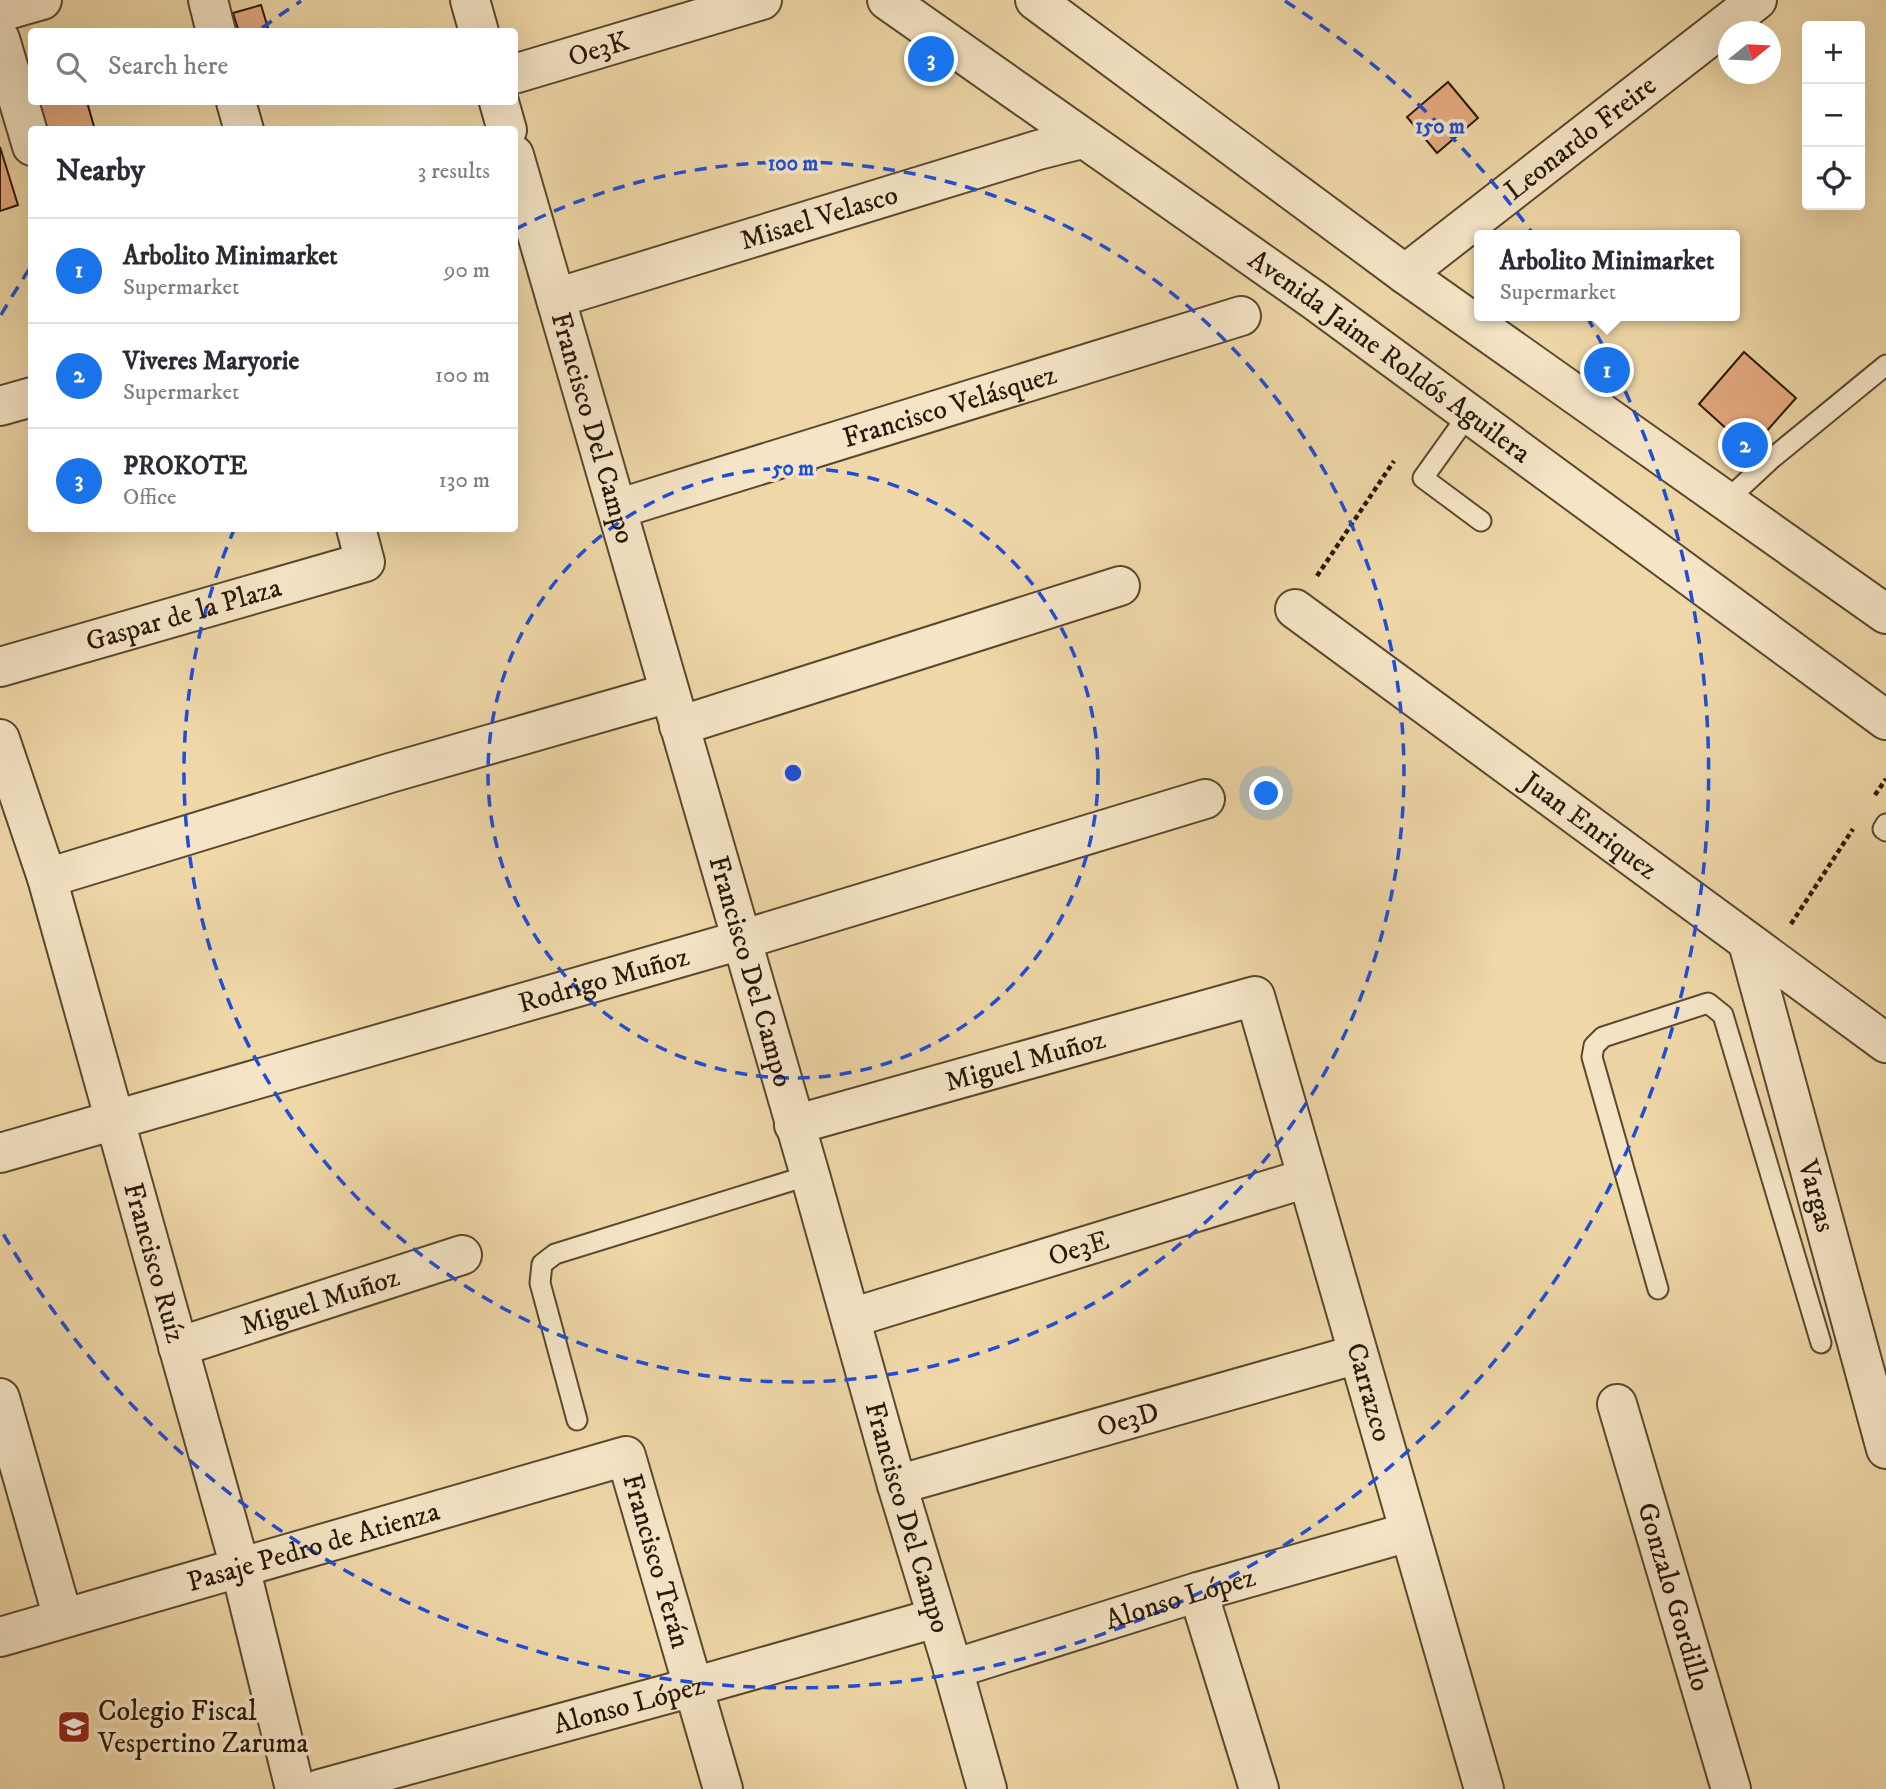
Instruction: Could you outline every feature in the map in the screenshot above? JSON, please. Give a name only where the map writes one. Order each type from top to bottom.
[{"type":"street","points":[[0,12],[42,0]]},
{"type":"street","points":[[208,0],[215,28]]},
{"type":"street","points":[[470,0],[478,28]]},
{"type":"street","name":"Oe3K","points":[[518,73],[762,0]]},
{"type":"street","name":"Avenida Jaime Roldós Aguilera","points":[[887,0],[1314,300],[1886,720]]},
{"type":"street","points":[[1035,0],[1405,274],[1886,614]]},
{"type":"street","name":"Leonardo Freire","points":[[1405,274],[1757,0]]},
{"type":"street","points":[[0,39],[28,133]]},
{"type":"street","points":[[237,105],[243,126]]},
{"type":"street","points":[[500,105],[506,126]]},
{"type":"street","name":"Misael Velasco","points":[[556,298],[1025,154],[1082,139]]},
{"type":"street","name":"Francisco Del Campo","points":[[518,183],[529,259],[556,298],[987,1789]]},
{"type":"street","name":"Francisco Velásquez","points":[[617,509],[1241,316]]},
{"type":"street","points":[[0,406],[28,398]]},
{"type":"street","name":"Gaspar de la Plaza","points":[[0,667],[360,545]]},
{"type":"street","points":[[47,878],[390,773],[674,709],[1120,586]]},
{"type":"street","name":"Juan Enriquez","points":[[1295,609],[1886,1043]]},
{"type":"street","name":"Francisco Ruíz","points":[[0,739],[47,878],[240,1567],[295,1789]]},
{"type":"street","name":"Rodrigo Muñoz","points":[[0,1153],[741,940],[1205,799]]},
{"type":"street","name":"Vargas","points":[[1758,950],[1880,1401],[1886,1449]]},
{"type":"street","name":"Miguel Muñoz","points":[[794,1125],[1255,996]]},
{"type":"street","name":"Carrazco","points":[[1255,996],[1484,1789]]},
{"type":"street","name":"Oe3E","points":[[850,1318],[1307,1178]]},
{"type":"street","name":"Miguel Muñoz","points":[[178,1348],[462,1255]]},
{"type":"street","name":"Oe3D","points":[[897,1485],[1358,1354]]},
{"type":"street","points":[[0,1398],[63,1618]]},
{"type":"street","name":"Gonzalo Gordillo","points":[[1617,1404],[1731,1789]]},
{"type":"street","name":"Pasaje Pedro de Atienza","points":[[0,1637],[626,1456]]},
{"type":"street","name":"Francisco Terán","points":[[626,1456],[723,1789]]},
{"type":"street","name":"Alonso López","points":[[953,1669],[1198,1592],[1409,1532]]},
{"type":"street","points":[[1198,1592],[1259,1789]]},
{"type":"street","name":"Alonso López","points":[[320,1789],[936,1618]]},
{"type":"lane","points":[[1726,501],[1770,460],[1886,365]]},
{"type":"lane","points":[[1468,415],[1423,478],[1481,521]]},
{"type":"lane","points":[[1886,824],[1883,829],[1886,831]]},
{"type":"lane","points":[[1658,1289],[1592,1057],[1594,1046],[1603,1037],[1708,1003],[1723,1015],[1821,1343]]},
{"type":"lane","points":[[577,1420],[540,1283],[542,1264],[555,1254],[810,1175]]},
{"type":"path","points":[[1295,609],[1402,450]]},
{"type":"path","points":[[1871,801],[1886,779]]},
{"type":"path","points":[[1758,950],[1857,823]]},
{"type":"building","points":[[261,5],[268,28],[238,28],[233,13]]},
{"type":"building","points":[[1448,82],[1478,118],[1437,153],[1407,117]]},
{"type":"building","points":[[38,105],[88,105],[94,126],[44,126]]},
{"type":"building","points":[[0,147],[18,205],[0,211]]},
{"type":"building","points":[[1744,352],[1796,398],[1750,450],[1699,404]]},
{"type":"place","name":"PROKOTE","points":[[931,59]]},
{"type":"place","name":"Arbolito Minimarket","points":[[1607,370]]},
{"type":"place","name":"Viveres Maryorie","points":[[1745,445]]},
{"type":"place","name":"Colegio Fiscal Vespertino Zaruma","points":[[74,1727]]}]
